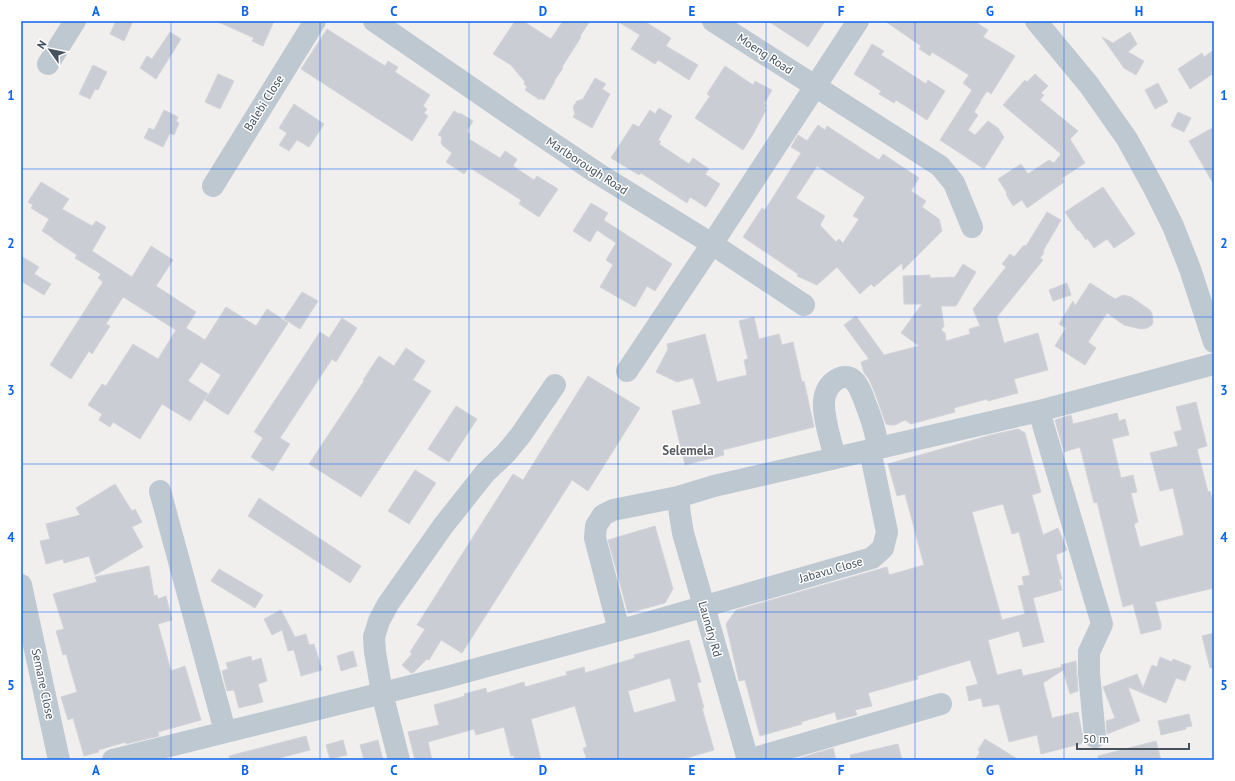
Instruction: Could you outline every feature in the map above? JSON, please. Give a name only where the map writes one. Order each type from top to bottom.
[{"type":"street","points":[[48,64],[75,21]]},
{"type":"street","name":"Balebi Close","points":[[213,186],[315,21]]},
{"type":"street","name":"Marlborough Road","points":[[374,21],[590,168],[712,244],[804,306]]},
{"type":"street","name":"Moeng Road","points":[[713,21],[940,166],[954,183],[972,227]]},
{"type":"street","points":[[627,371],[816,87],[858,21]]},
{"type":"street","points":[[1036,21],[1089,86],[1127,139],[1172,226],[1190,269],[1214,342]]},
{"type":"street","points":[[619,630],[595,538],[596,526],[603,515],[613,510],[678,497],[714,486],[1039,412],[1214,364]]},
{"type":"street","name":"Jabavu Close","points":[[114,760],[443,678],[704,607],[872,558],[883,548],[887,532],[874,449],[876,435],[873,421],[857,383],[845,377],[832,383],[827,389],[824,401],[825,414],[835,458]]},
{"type":"street","points":[[399,760],[382,693],[375,652],[374,637],[379,621],[388,604],[443,526],[485,473],[506,453],[520,436],[555,385]]},
{"type":"street","points":[[1039,412],[1102,624],[1089,652],[1088,673],[1095,737]]},
{"type":"street","points":[[160,491],[225,732]]},
{"type":"street","name":"Laundry Rd","points":[[678,497],[683,533],[748,760]]},
{"type":"street","name":"Semane Close","points":[[21,585],[59,760]]},
{"type":"street","points":[[748,760],[941,704]]},
{"type":"building","points":[[116,21],[133,21],[124,41],[110,34]]},
{"type":"building","points":[[216,21],[274,21],[263,46],[252,41],[254,38]]},
{"type":"building","points":[[515,21],[523,21],[551,39],[563,21],[590,21],[544,100],[540,98],[540,100],[525,90],[527,87],[524,84],[525,82],[511,65],[493,54]]},
{"type":"building","points":[[617,21],[644,21],[671,38],[666,46],[698,65],[689,80],[658,60],[655,64],[631,49],[640,35]]},
{"type":"building","points":[[768,21],[825,21],[808,47]]},
{"type":"building","points":[[885,21],[974,21],[988,30],[983,37],[1015,56],[991,94],[987,91],[980,100],[981,101],[974,112],[978,115],[968,130],[975,135],[988,121],[998,128],[1004,137],[984,169],[940,140],[972,90],[963,83],[969,75],[932,52],[930,56],[919,49],[921,46]]},
{"type":"building","points":[[327,29],[385,66],[388,61],[398,67],[395,72],[430,95],[423,106],[427,109],[424,113],[428,116],[412,141],[301,69]]},
{"type":"building","points":[[170,32],[181,39],[156,79],[140,68],[147,56],[152,59]]},
{"type":"building","points":[[1130,32],[1137,44],[1128,52],[1144,61],[1136,75],[1124,68],[1102,37],[1113,43]]},
{"type":"building","points":[[872,44],[884,51],[881,55],[926,84],[928,80],[945,91],[927,120],[896,100],[894,103],[879,94],[881,91],[854,74]]},
{"type":"building","points":[[1214,50],[1214,73],[1190,89],[1178,69],[1202,53],[1204,57]]},
{"type":"building","points":[[93,65],[107,72],[98,90],[95,89],[90,99],[79,94]]},
{"type":"building","points":[[725,66],[753,85],[755,81],[772,90],[764,104],[766,105],[764,109],[766,110],[743,150],[695,118],[710,96],[707,94]]},
{"type":"building","points":[[218,74],[234,81],[220,109],[205,102]]},
{"type":"building","points":[[1035,74],[1048,86],[1041,93],[1044,95],[1040,100],[1078,131],[1070,139],[1085,163],[1062,178],[1064,182],[1027,208],[1022,200],[1013,206],[998,179],[1021,164],[1028,174],[1049,160],[1054,163],[1061,154],[1003,105],[1025,80],[1027,82]]},
{"type":"building","points":[[595,78],[606,84],[602,89],[610,94],[592,128],[573,117],[575,114],[573,107],[577,101],[583,99]]},
{"type":"building","points":[[1158,83],[1168,102],[1155,109],[1145,90]]},
{"type":"building","points":[[294,104],[324,124],[309,147],[297,140],[289,151],[279,145],[287,133],[279,128]]},
{"type":"building","points":[[659,108],[672,116],[658,140],[661,142],[659,144],[689,164],[693,158],[709,169],[705,174],[720,184],[706,207],[690,197],[687,203],[641,173],[639,175],[611,158],[633,124],[639,127],[650,110],[655,114]]},
{"type":"building","points":[[164,110],[178,117],[176,121],[179,123],[174,135],[170,133],[163,147],[144,138],[149,128],[154,130]]},
{"type":"building","points":[[454,111],[473,121],[467,131],[470,135],[469,139],[500,158],[505,151],[517,159],[513,166],[534,180],[537,176],[558,189],[539,217],[519,204],[521,200],[469,167],[464,174],[446,162],[452,153],[443,146],[441,143],[442,137],[438,135]]},
{"type":"building","points":[[1178,112],[1191,118],[1184,132],[1171,126]]},
{"type":"building","points":[[818,125],[825,130],[827,126],[879,160],[883,154],[919,178],[911,191],[926,201],[922,207],[939,219],[942,231],[903,270],[902,263],[874,287],[871,284],[860,294],[837,267],[817,285],[797,276],[798,274],[743,237],[762,208],[765,210],[801,153],[791,147],[798,135],[807,141]],"holes":[[[817,166],[865,197],[853,216],[859,219],[843,243],[839,239],[836,242],[820,225],[825,216],[796,198]]]},
{"type":"building","points":[[1214,127],[1214,185],[1189,141]]},
{"type":"building","points":[[41,182],[69,199],[62,209],[92,226],[96,221],[106,227],[92,251],[132,277],[151,246],[173,260],[156,286],[196,312],[186,328],[205,340],[226,307],[256,326],[267,309],[288,323],[228,415],[205,400],[221,375],[201,362],[188,381],[208,394],[190,421],[162,404],[140,439],[113,422],[110,427],[99,420],[102,414],[88,405],[102,384],[106,386],[133,344],[158,359],[176,330],[123,297],[106,324],[110,326],[92,354],[89,351],[71,379],[50,365],[103,282],[98,278],[101,274],[75,258],[77,255],[42,231],[49,219],[31,208],[33,205],[28,202]]},
{"type":"building","points":[[1103,187],[1135,234],[1114,248],[1107,239],[1094,248],[1087,238],[1086,240],[1079,230],[1078,231],[1065,212]]},
{"type":"building","points":[[591,203],[608,213],[604,219],[605,221],[672,264],[655,291],[647,286],[635,307],[600,287],[613,265],[606,260],[616,243],[597,230],[590,242],[573,231]]},
{"type":"building","points":[[1047,212],[1061,220],[1043,251],[1044,253],[1040,258],[1043,260],[997,317],[1004,343],[1038,333],[1048,370],[1014,379],[1018,393],[988,401],[987,399],[954,408],[955,412],[911,424],[905,420],[895,425],[886,424],[875,393],[869,379],[864,373],[861,362],[869,359],[844,325],[856,316],[884,355],[919,346],[901,333],[922,304],[904,304],[903,276],[930,275],[930,278],[955,277],[963,264],[976,272],[956,306],[941,306],[944,326],[941,330],[945,333],[946,341],[970,334],[969,329],[980,326],[973,309],[1006,267],[1002,264],[1010,254],[1014,257],[1024,245],[1026,246]]},
{"type":"building","points":[[21,256],[39,267],[34,274],[51,284],[44,295],[21,281]]},
{"type":"building","points":[[1067,283],[1071,295],[1053,301],[1049,290]]},
{"type":"building","points":[[1090,283],[1115,299],[1123,295],[1131,297],[1150,310],[1153,322],[1152,325],[1147,328],[1141,329],[1124,325],[1107,313],[1088,342],[1096,348],[1085,365],[1055,346],[1066,328],[1059,324],[1073,301],[1075,306]]},
{"type":"building","points":[[302,292],[318,301],[300,329],[284,319]]},
{"type":"building","points":[[754,317],[759,339],[779,334],[782,345],[793,342],[802,382],[804,381],[814,427],[723,450],[724,455],[685,465],[672,411],[701,404],[693,378],[677,382],[656,372],[668,349],[667,344],[705,334],[717,382],[747,375],[744,360],[748,359],[739,321]]},
{"type":"building","points":[[342,318],[357,328],[336,362],[332,359],[280,438],[290,444],[273,471],[251,457],[263,438],[254,432],[320,332],[329,338]]},
{"type":"building","points":[[406,348],[425,361],[413,380],[431,391],[361,497],[309,464],[379,356],[394,366]]},
{"type":"building","points":[[588,376],[640,408],[588,491],[572,480],[462,653],[441,640],[429,660],[427,659],[414,672],[411,673],[402,665],[412,654],[410,652],[425,629],[417,625],[513,474],[523,480]]},
{"type":"building","points":[[1196,402],[1207,446],[1197,449],[1208,492],[1210,491],[1212,498],[1214,498],[1214,588],[1155,602],[1161,629],[1141,634],[1133,604],[1123,607],[1097,502],[1094,503],[1080,447],[1064,452],[1055,420],[1071,415],[1073,424],[1117,413],[1119,421],[1125,419],[1129,435],[1112,439],[1121,478],[1133,475],[1137,492],[1131,493],[1138,522],[1134,524],[1140,547],[1184,535],[1173,488],[1160,491],[1150,453],[1178,446],[1174,432],[1182,430],[1176,407]]},
{"type":"building","points":[[456,406],[477,419],[449,462],[428,449]]},
{"type":"building","points":[[1018,429],[1025,433],[1041,492],[1032,495],[1043,535],[1058,528],[1067,550],[1056,555],[1062,579],[1059,579],[1062,590],[1033,598],[1044,642],[1023,647],[1019,631],[988,640],[997,675],[1021,669],[1023,676],[1062,667],[1061,665],[1076,661],[1078,691],[1070,694],[1063,670],[1043,683],[1052,718],[1078,712],[1084,743],[1041,754],[1037,735],[1009,742],[999,704],[983,707],[981,698],[969,701],[966,687],[978,684],[970,660],[917,676],[918,679],[868,693],[872,706],[855,710],[857,715],[837,720],[835,712],[801,722],[802,724],[760,736],[745,680],[739,681],[726,624],[736,610],[887,567],[889,575],[924,565],[905,494],[897,496],[888,464],[991,435]],"holes":[[[1003,504],[1012,534],[1019,532],[1030,575],[1022,577],[1024,585],[1018,586],[1025,614],[1002,620],[972,512]]]},
{"type":"building","points":[[415,470],[436,483],[409,524],[388,511]]},
{"type":"building","points":[[115,484],[132,511],[135,509],[142,522],[132,527],[143,547],[95,575],[89,556],[64,563],[63,559],[46,564],[40,541],[50,539],[46,524],[80,515],[76,508]]},
{"type":"building","points":[[259,498],[361,566],[350,583],[248,516]]},
{"type":"building","points":[[655,526],[673,589],[665,603],[628,613],[608,540]]},
{"type":"building","points":[[149,566],[154,596],[157,595],[158,599],[166,596],[172,620],[158,624],[171,671],[185,666],[201,720],[158,732],[159,736],[126,744],[126,742],[98,750],[99,752],[84,756],[73,718],[68,720],[61,697],[77,692],[66,654],[63,655],[56,631],[64,629],[53,594],[97,582],[95,577]]},
{"type":"building","points":[[219,569],[263,595],[255,608],[211,581]]},
{"type":"building","points":[[281,610],[295,637],[306,634],[309,645],[314,644],[322,670],[301,676],[294,650],[288,651],[282,630],[272,635],[264,619]]},
{"type":"building","points":[[1214,633],[1214,668],[1210,668],[1202,636]]},
{"type":"building","points":[[689,640],[701,682],[697,683],[704,708],[702,708],[714,750],[680,760],[587,760],[583,748],[587,747],[575,706],[531,719],[541,760],[514,760],[514,755],[511,756],[504,727],[476,735],[474,729],[428,742],[432,760],[415,760],[408,732],[439,725],[434,705],[486,688],[487,693],[524,682],[525,687],[567,675],[566,672],[584,667],[585,673],[635,658],[634,655]],"holes":[[[670,678],[676,701],[634,713],[628,691]]]},
{"type":"building","points":[[353,651],[357,666],[341,671],[337,656]]},
{"type":"building","points":[[251,656],[252,661],[261,658],[267,681],[258,684],[263,702],[239,708],[234,690],[227,691],[222,671],[228,669],[226,663]]},
{"type":"building","points":[[1160,657],[1172,662],[1173,659],[1191,666],[1185,681],[1176,678],[1166,703],[1128,687],[1140,721],[1107,734],[1106,721],[1115,718],[1103,687],[1137,674],[1143,688],[1152,665],[1157,667]]},
{"type":"building","points":[[1189,714],[1192,726],[1186,727],[1186,729],[1161,735],[1158,721]]},
{"type":"building","points":[[306,736],[310,750],[272,760],[230,760],[229,756]]},
{"type":"building","points":[[985,739],[1019,760],[975,760],[980,752],[978,750]]},
{"type":"building","points":[[343,740],[347,755],[330,759],[326,745]]},
{"type":"building","points":[[378,740],[383,760],[364,760],[360,745]]},
{"type":"building","points":[[1156,741],[1161,760],[1098,760],[1098,756]]},
{"type":"building","points":[[898,744],[902,760],[851,760],[850,755]]},
{"type":"building","points":[[833,748],[836,760],[793,760]]},
{"type":"district","name":"Selemela","points":[[688,450]]}]
